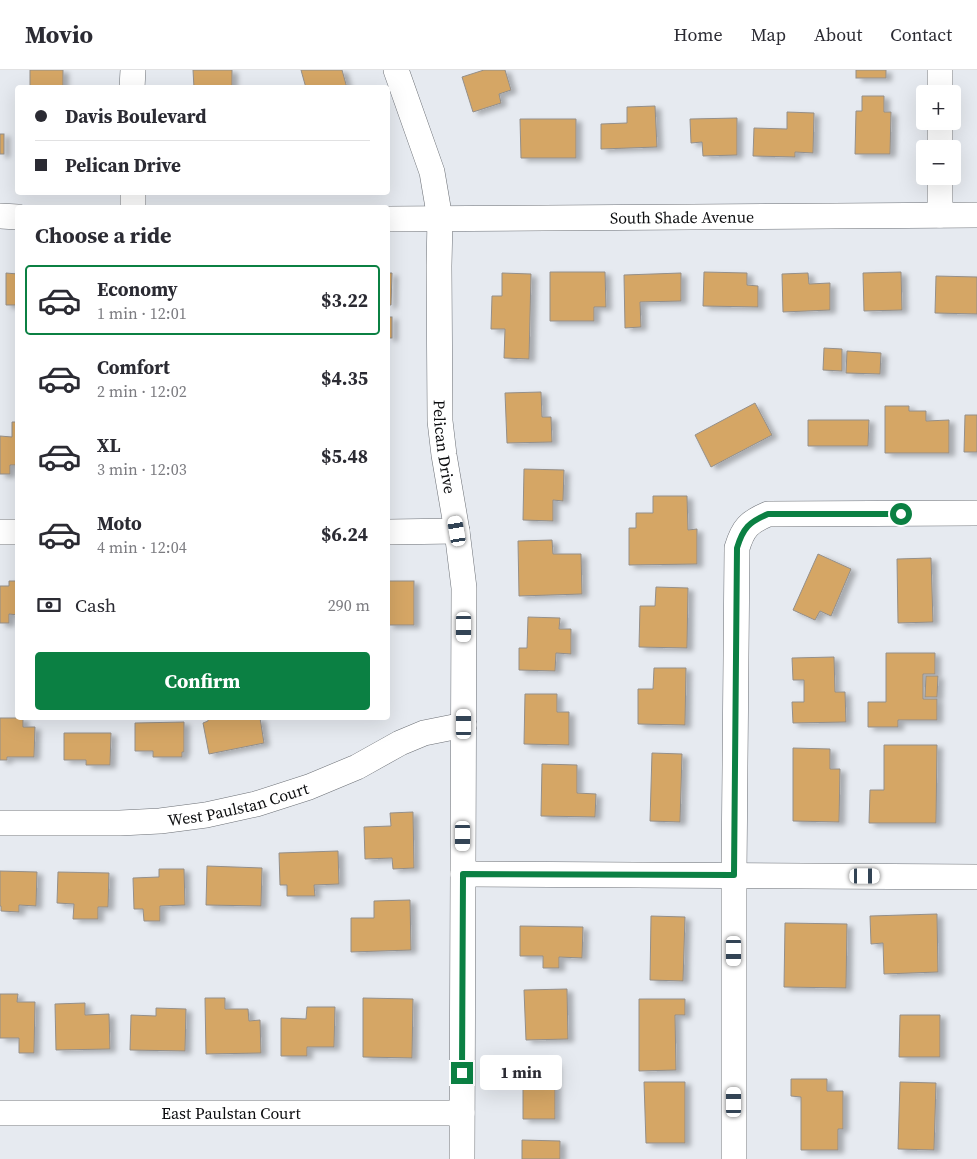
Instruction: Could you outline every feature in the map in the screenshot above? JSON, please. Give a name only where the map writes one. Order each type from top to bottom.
[{"type":"street","points":[[132,70],[132,85]]},
{"type":"street","name":"Pelican Drive","points":[[396,70],[432,172],[440,219],[440,421],[464,588],[462,1159]]},
{"type":"street","points":[[940,70],[940,85]]},
{"type":"street","points":[[940,185],[940,216]]},
{"type":"street","points":[[0,216],[15,216]]},
{"type":"street","name":"South Shade Avenue","points":[[390,219],[977,216]]},
{"type":"street","points":[[734,1159],[737,548],[740,537],[750,523],[768,514],[977,513]]},
{"type":"street","points":[[390,532],[457,531]]},
{"type":"street","points":[[0,532],[15,532]]},
{"type":"street","name":"West Paulstan Court","points":[[0,823],[120,823],[160,821],[206,815],[256,804],[309,787],[357,767],[400,743],[424,733],[464,724]]},
{"type":"street","points":[[463,874],[977,877]]},
{"type":"street","name":"East Paulstan Court","points":[[0,1113],[462,1113]]},
{"type":"building","points":[[30,70],[63,70],[63,85],[30,85]]},
{"type":"building","points":[[193,70],[232,70],[232,85],[194,85]]},
{"type":"building","points":[[301,70],[342,70],[346,85],[305,85]]},
{"type":"building","points":[[484,70],[505,70],[511,90],[499,94],[501,103],[473,112],[462,77]]},
{"type":"building","points":[[856,70],[886,70],[886,78],[856,78]]},
{"type":"building","points":[[862,96],[884,96],[884,112],[891,112],[890,154],[855,154],[856,111],[862,111]]},
{"type":"building","points":[[655,106],[657,147],[601,149],[601,124],[627,123],[627,107]]},
{"type":"building","points":[[787,112],[814,113],[813,153],[795,152],[795,157],[753,156],[754,128],[787,129]]},
{"type":"building","points":[[737,118],[737,155],[703,156],[702,142],[691,143],[690,119]]},
{"type":"building","points":[[520,119],[576,119],[576,158],[521,158]]},
{"type":"building","points":[[0,134],[4,134],[4,154],[0,154]]},
{"type":"building","points":[[550,272],[605,272],[606,307],[594,307],[594,321],[550,321]]},
{"type":"building","points":[[704,272],[747,273],[747,285],[758,286],[758,307],[703,306]]},
{"type":"building","points":[[901,272],[902,310],[864,311],[863,273]]},
{"type":"building","points":[[6,273],[15,274],[15,305],[6,305]]},
{"type":"building","points":[[390,273],[392,273],[391,305]]},
{"type":"building","points":[[502,273],[531,274],[529,359],[504,358],[505,329],[491,329],[492,296],[502,296]]},
{"type":"building","points":[[681,273],[681,301],[640,302],[641,327],[625,328],[624,275]]},
{"type":"building","points":[[808,273],[809,284],[830,283],[830,310],[783,312],[782,274]]},
{"type":"building","points":[[936,276],[977,277],[977,314],[935,313]]},
{"type":"building","points":[[390,317],[392,317],[392,338],[390,338]]},
{"type":"building","points":[[824,348],[842,349],[842,371],[823,370]]},
{"type":"building","points":[[847,351],[881,353],[880,374],[846,373]]},
{"type":"building","points":[[541,392],[542,417],[551,417],[552,442],[507,443],[505,393]]},
{"type":"building","points":[[755,403],[772,435],[711,467],[695,435]]},
{"type":"building","points":[[885,406],[909,406],[909,411],[926,411],[926,421],[949,420],[949,453],[885,453]]},
{"type":"building","points":[[965,415],[977,415],[977,452],[964,452]]},
{"type":"building","points":[[808,420],[869,420],[868,446],[808,446]]},
{"type":"building","points":[[12,422],[15,422],[15,465],[10,465],[10,474],[0,474],[0,436],[12,437]]},
{"type":"building","points":[[524,469],[564,470],[563,501],[553,500],[553,521],[523,520]]},
{"type":"building","points":[[653,496],[687,496],[688,530],[697,529],[697,564],[629,565],[629,528],[636,528],[636,513],[653,513]]},
{"type":"building","points":[[552,540],[553,554],[581,554],[582,594],[519,596],[518,541]]},
{"type":"building","points":[[818,554],[851,569],[831,616],[820,611],[815,620],[793,610]]},
{"type":"building","points":[[931,558],[933,622],[898,623],[897,559]]},
{"type":"building","points":[[9,581],[15,581],[15,615],[9,614],[9,623],[0,623],[0,586],[9,586]]},
{"type":"building","points":[[390,581],[414,581],[414,625],[390,625]]},
{"type":"building","points":[[656,587],[688,588],[687,648],[639,647],[640,606],[655,606]]},
{"type":"building","points":[[528,617],[560,618],[559,629],[571,629],[571,654],[556,653],[555,671],[519,670],[519,648],[527,648]]},
{"type":"building","points":[[886,653],[935,653],[935,674],[923,674],[923,699],[937,699],[937,720],[898,720],[898,727],[868,727],[868,702],[886,702]]},
{"type":"building","points":[[834,657],[835,692],[845,692],[846,722],[793,723],[792,702],[804,702],[804,680],[793,680],[792,658]]},
{"type":"building","points":[[654,668],[686,668],[685,725],[638,724],[638,689],[653,689]]},
{"type":"building","points":[[926,676],[938,676],[937,697],[925,697]]},
{"type":"building","points":[[525,694],[557,694],[557,712],[569,712],[569,745],[524,744]]},
{"type":"building","points":[[0,718],[23,720],[23,727],[35,727],[34,757],[7,757],[7,760],[0,760]]},
{"type":"building","points":[[260,720],[264,743],[209,754],[203,723],[208,721]]},
{"type":"building","points":[[184,722],[184,752],[182,752],[182,757],[153,757],[153,751],[135,751],[135,723]]},
{"type":"building","points":[[64,733],[111,733],[110,765],[86,765],[86,760],[64,760]]},
{"type":"building","points":[[884,745],[937,745],[936,823],[869,823],[870,790],[884,790]]},
{"type":"building","points":[[793,748],[830,749],[830,769],[840,769],[839,822],[793,821]]},
{"type":"building","points":[[652,753],[682,754],[680,822],[650,821]]},
{"type":"building","points":[[542,764],[577,765],[577,793],[596,794],[595,817],[541,816]]},
{"type":"building","points":[[413,812],[414,868],[393,869],[392,858],[365,859],[364,827],[391,826],[390,813]]},
{"type":"building","points":[[338,851],[339,884],[314,885],[315,896],[287,896],[287,885],[280,885],[279,853]]},
{"type":"building","points":[[207,866],[262,868],[261,906],[206,905]]},
{"type":"building","points":[[159,869],[184,869],[185,905],[160,906],[160,921],[144,921],[143,909],[134,909],[133,878],[159,877]]},
{"type":"building","points":[[0,871],[37,872],[36,906],[19,905],[19,912],[1,911]]},
{"type":"building","points":[[58,872],[109,873],[108,907],[98,907],[98,919],[73,919],[74,904],[57,903]]},
{"type":"building","points":[[410,900],[411,950],[351,952],[351,918],[374,918],[374,901]]},
{"type":"building","points":[[937,914],[938,972],[884,974],[883,943],[871,944],[870,916]]},
{"type":"building","points":[[651,916],[685,917],[683,981],[650,980]]},
{"type":"building","points":[[785,923],[847,924],[846,988],[784,987]]},
{"type":"building","points":[[520,926],[583,927],[582,958],[559,957],[559,968],[543,968],[543,956],[520,956]]},
{"type":"building","points":[[567,989],[568,1039],[526,1040],[524,990]]},
{"type":"building","points":[[0,994],[18,994],[17,1002],[35,1002],[34,1053],[19,1053],[19,1038],[0,1038]]},
{"type":"building","points":[[205,998],[225,998],[225,1009],[248,1009],[249,1021],[260,1020],[261,1053],[206,1054]]},
{"type":"building","points":[[363,998],[413,999],[412,1058],[363,1057]]},
{"type":"building","points":[[639,999],[685,999],[685,1015],[675,1015],[676,1070],[639,1071]]},
{"type":"building","points":[[85,1003],[85,1015],[109,1014],[110,1049],[56,1050],[55,1004]]},
{"type":"building","points":[[307,1007],[335,1007],[334,1047],[307,1047],[307,1056],[281,1056],[281,1018],[306,1019]]},
{"type":"building","points":[[156,1008],[186,1009],[185,1051],[130,1050],[131,1015],[156,1016]]},
{"type":"building","points":[[900,1015],[940,1015],[940,1057],[899,1057]]},
{"type":"building","points":[[523,1062],[555,1063],[555,1119],[523,1119]]},
{"type":"building","points":[[791,1079],[827,1079],[827,1091],[843,1091],[843,1129],[838,1129],[838,1150],[801,1150],[801,1097],[791,1096]]},
{"type":"building","points":[[644,1082],[685,1082],[685,1143],[646,1143]]},
{"type":"building","points":[[900,1082],[936,1083],[934,1150],[898,1149]]},
{"type":"building","points":[[522,1140],[560,1141],[560,1159],[522,1159]]},
{"type":"route","points":[[462,1073],[463,874],[734,875],[737,548],[740,537],[750,523],[768,514],[901,514]]}]
